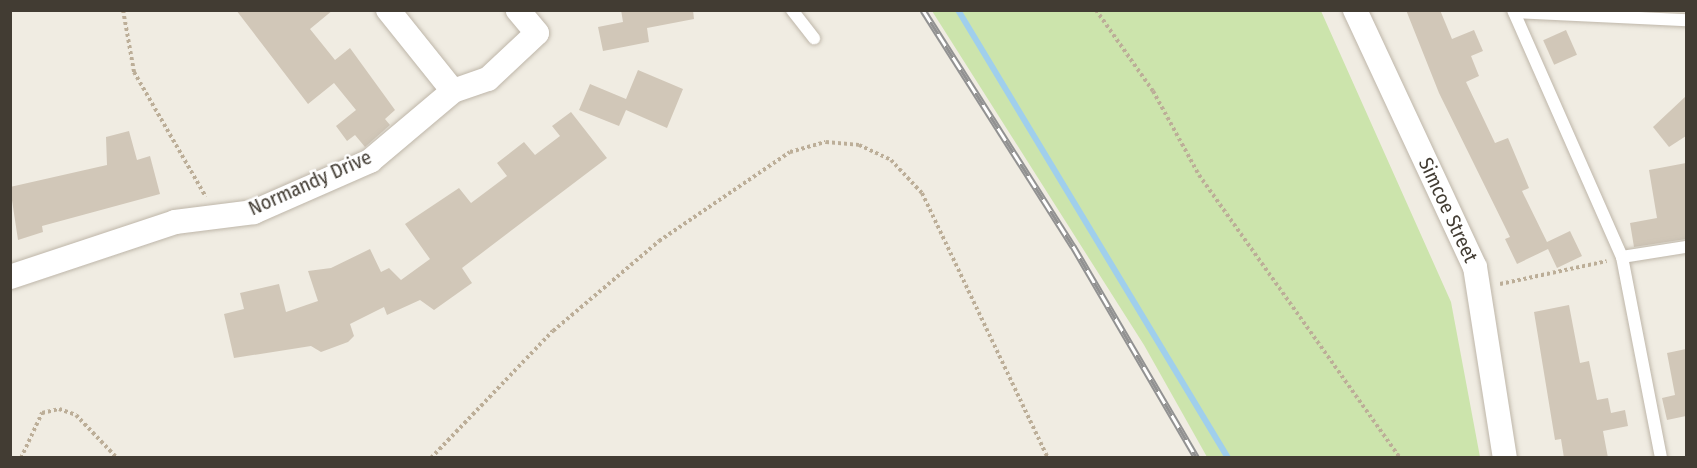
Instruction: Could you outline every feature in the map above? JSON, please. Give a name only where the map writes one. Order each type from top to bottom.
[{"type":"street","points":[[388,10],[453,91]]},
{"type":"street","name":"Normandy Drive","points":[[10,277],[175,222],[254,212],[370,161],[453,91],[488,80],[537,33],[518,10]]},
{"type":"street","name":"Simcoe Street","points":[[1355,10],[1475,267],[1505,458]]},
{"type":"lane","points":[[792,10],[814,38]]},
{"type":"lane","points":[[1661,458],[1622,257],[1513,11],[1686,20]]},
{"type":"lane","points":[[1622,257],[1686,247]]},
{"type":"path","points":[[123,10],[134,72],[192,166],[212,217]]},
{"type":"path","points":[[1096,10],[1153,91],[1205,185],[1400,458]]},
{"type":"path","points":[[431,458],[553,331],[659,241],[790,152],[826,142],[859,145],[891,160],[922,193],[1048,458]]},
{"type":"path","points":[[1479,289],[1622,257]]},
{"type":"path","points":[[21,458],[42,413],[59,409],[76,415],[117,458]]},
{"type":"path","points":[[213,458],[249,458]]},
{"type":"green space","points":[[932,11],[1321,11],[1451,302],[1480,457],[1207,457],[1144,345]]},
{"type":"building","points":[[236,10],[333,10],[310,29],[335,60],[350,48],[395,110],[385,119],[390,125],[365,147],[355,135],[347,141],[336,126],[356,110],[334,83],[308,104]]},
{"type":"building","points":[[621,10],[693,10],[694,19],[647,28],[649,42],[603,51],[598,27],[623,22]]},
{"type":"building","points":[[1406,10],[1440,10],[1452,39],[1474,30],[1483,51],[1471,56],[1479,76],[1466,82],[1495,143],[1508,138],[1529,188],[1522,191],[1547,242],[1570,231],[1582,256],[1557,268],[1548,249],[1517,264],[1505,239],[1510,237],[1439,93]]},
{"type":"building","points":[[1566,30],[1577,55],[1554,65],[1543,40]]},
{"type":"building","points":[[638,70],[683,89],[667,128],[626,110],[619,126],[579,110],[590,84],[626,99]]},
{"type":"building","points":[[1686,96],[1686,136],[1669,147],[1653,127]]},
{"type":"building","points":[[571,112],[607,158],[462,268],[472,283],[434,310],[420,300],[387,315],[384,307],[350,324],[354,336],[348,342],[321,352],[311,346],[234,358],[224,314],[244,309],[240,293],[279,284],[286,312],[318,301],[308,271],[331,268],[370,249],[381,272],[389,268],[401,280],[430,259],[405,224],[459,188],[471,203],[507,176],[497,163],[524,142],[535,155],[560,136],[552,126]]},
{"type":"building","points":[[129,131],[137,160],[150,156],[160,194],[42,226],[43,232],[18,240],[10,187],[107,165],[106,137]]},
{"type":"building","points":[[1686,163],[1686,239],[1634,247],[1630,223],[1657,218],[1649,170]]},
{"type":"building","points":[[1569,305],[1580,363],[1589,361],[1597,400],[1608,398],[1611,413],[1625,410],[1628,426],[1603,431],[1608,458],[1564,458],[1561,439],[1555,440],[1534,312]]},
{"type":"building","points":[[1686,349],[1686,416],[1667,420],[1662,398],[1675,395],[1667,353]]},
{"type":"waterway","points":[[958,10],[1228,458]]},
{"type":"railway","points":[[923,10],[1073,246],[1197,458]]}]
